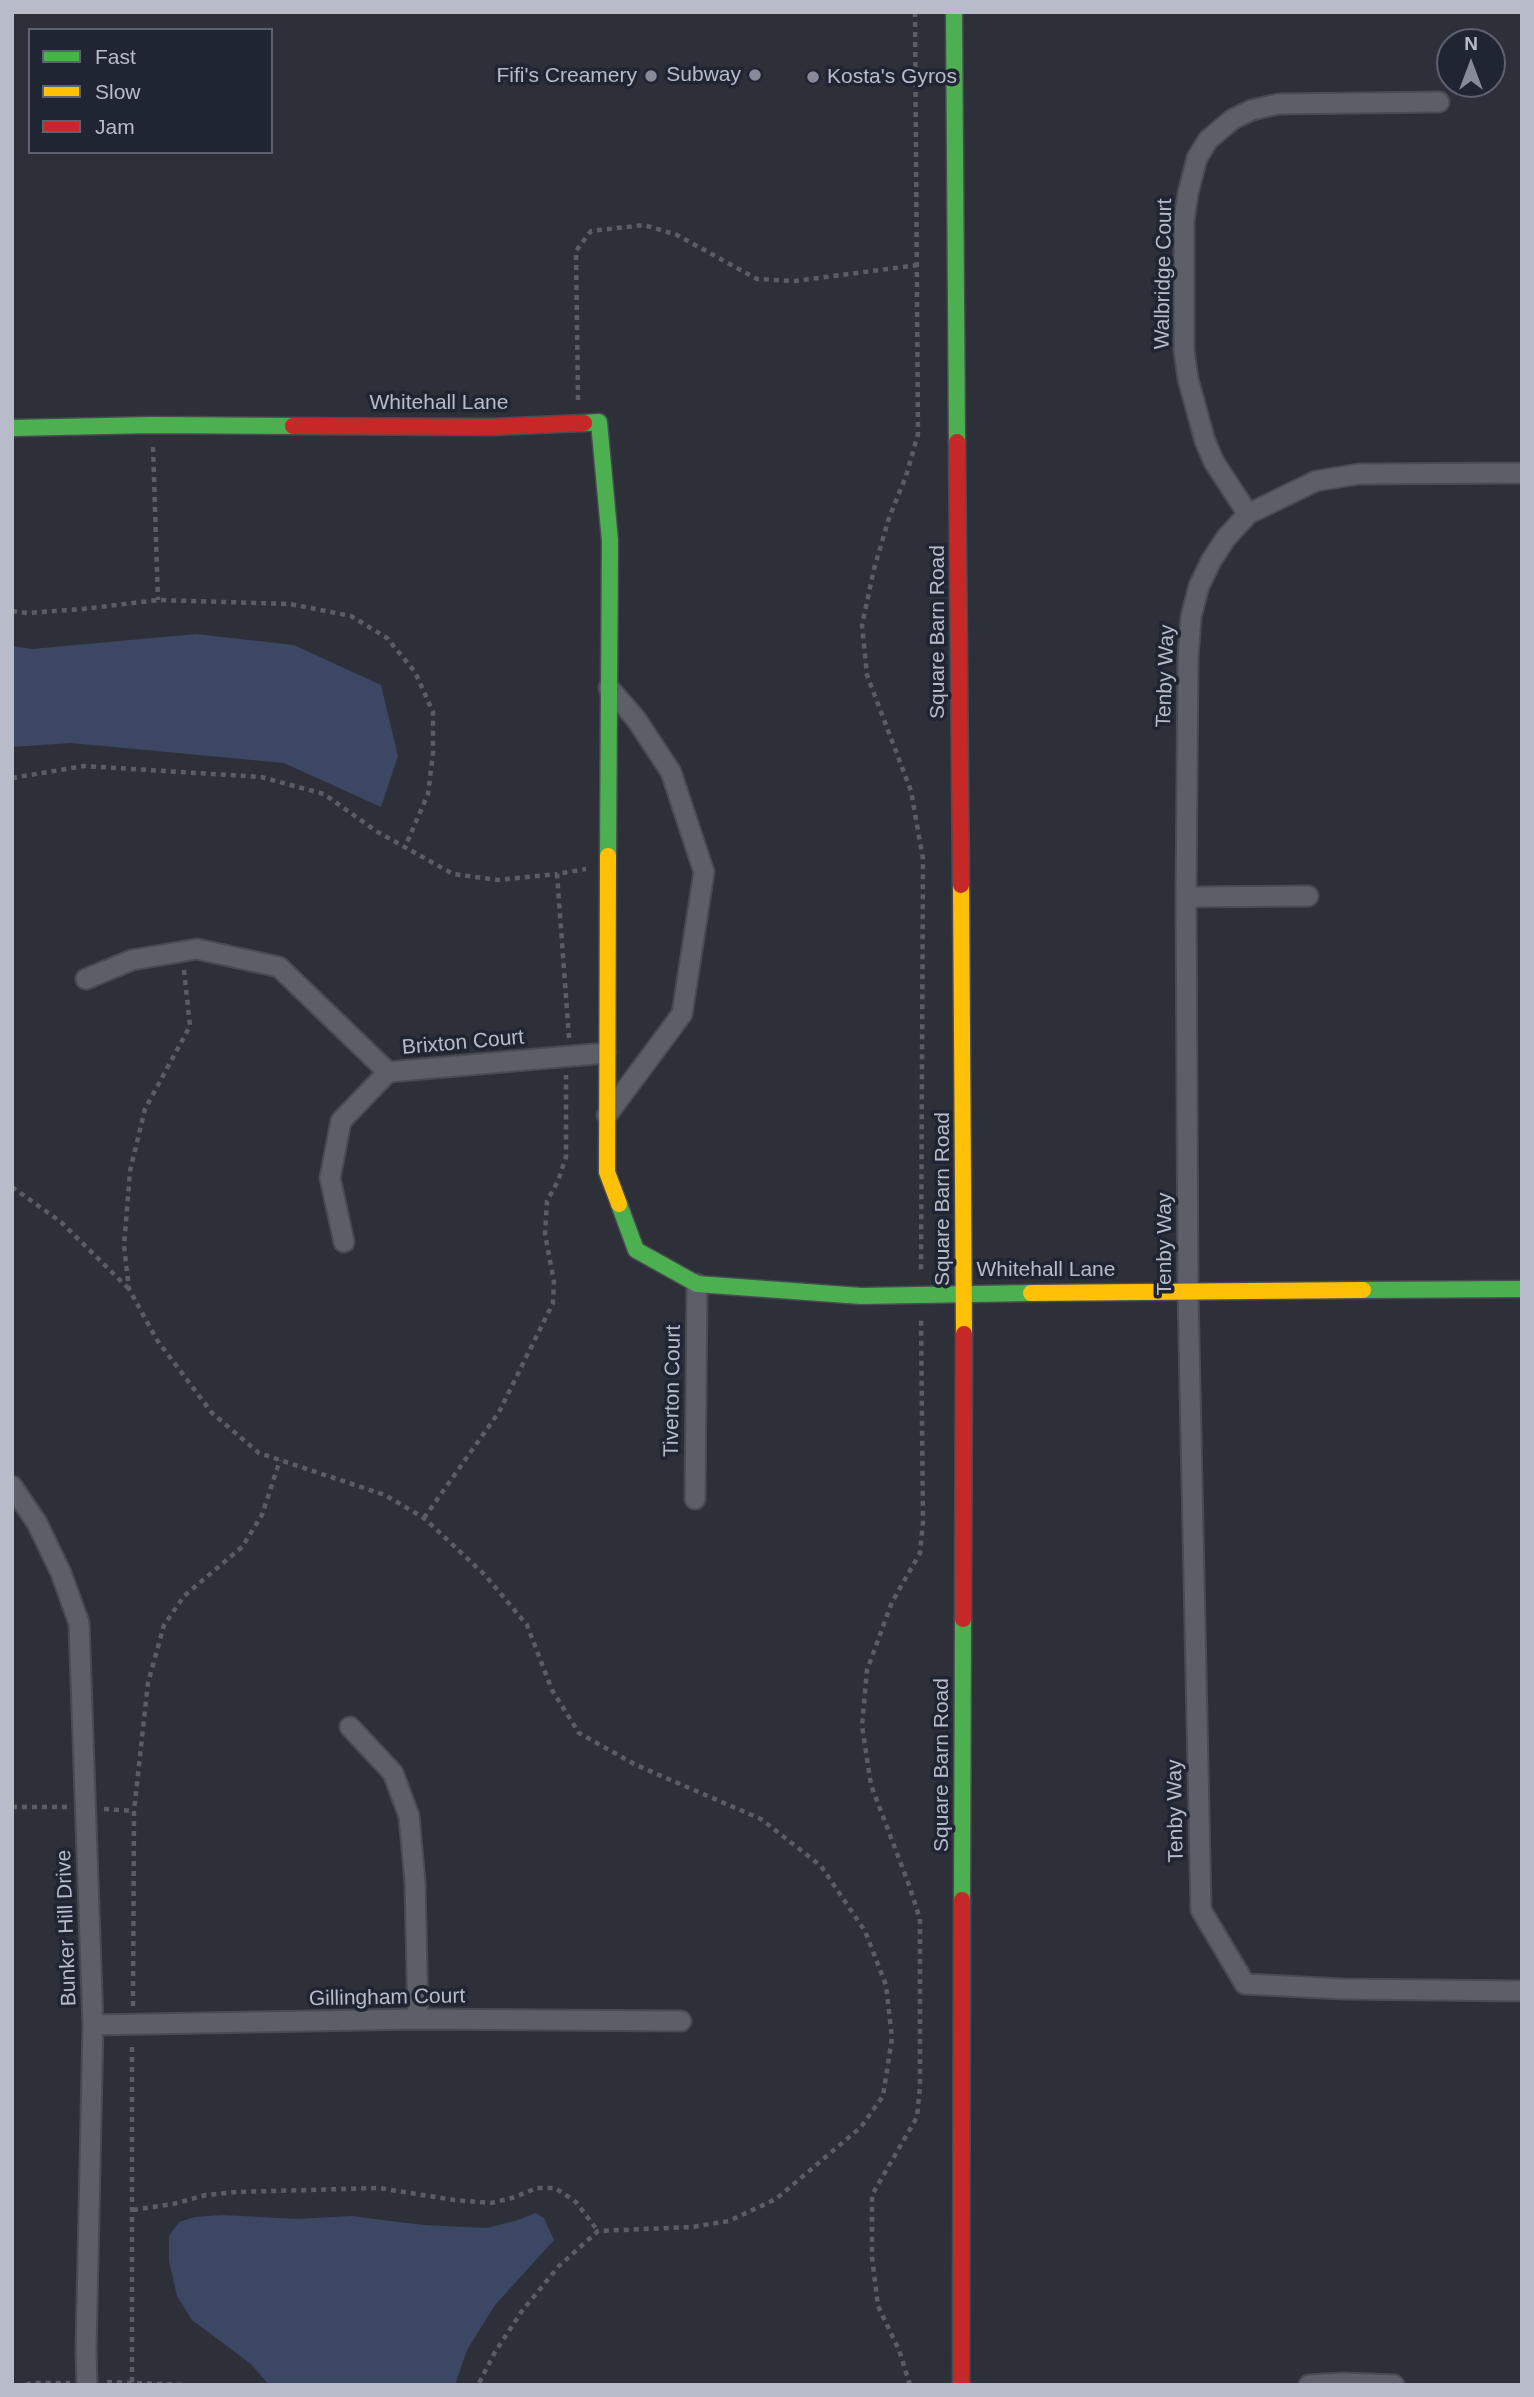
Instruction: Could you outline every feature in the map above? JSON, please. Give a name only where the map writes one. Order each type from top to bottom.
[{"type":"street","name":"Square Barn Road","points":[[954,12],[964,1293],[961,2385]]},
{"type":"street","name":"Walbridge Court","points":[[1248,514],[1214,462],[1205,441],[1188,379],[1185,350],[1184,220],[1188,192],[1198,158],[1208,140],[1233,119],[1252,110],[1278,104],[1439,102]]},
{"type":"street","name":"Whitehall Lane","points":[[12,428],[152,425],[492,427],[599,422],[610,541],[607,1172],[636,1250],[697,1284],[861,1296],[1522,1289]]},
{"type":"street","name":"Tenby Way","points":[[1522,473],[1359,474],[1316,481],[1248,514],[1226,538],[1199,586],[1191,617],[1188,658],[1186,897],[1188,1293],[1200,1910],[1245,1984],[1343,1989],[1522,1991]]},
{"type":"street","points":[[607,1115],[682,1014],[704,872],[671,772],[636,719],[609,688]]},
{"type":"street","points":[[1186,897],[1308,896]]},
{"type":"street","points":[[86,979],[132,960],[197,949],[278,967],[388,1072]]},
{"type":"street","name":"Brixton Court","points":[[344,1242],[330,1178],[341,1121],[388,1072],[606,1053]]},
{"type":"street","name":"Tiverton Court","points":[[695,1500],[697,1284]]},
{"type":"street","name":"Bunker Hill Drive","points":[[12,1486],[37,1523],[61,1573],[79,1623],[93,2025],[87,2385]]},
{"type":"street","points":[[350,1727],[393,1773],[409,1816],[415,1882],[418,2019]]},
{"type":"street","name":"Gillingham Court","points":[[93,2025],[418,2019],[681,2021]]},
{"type":"street","points":[[1309,2385],[1394,2385]]},
{"type":"path","points":[[910,2385],[899,2350],[878,2306],[873,2257],[873,2195],[917,2117],[920,2087],[920,1919],[871,1785],[862,1726],[867,1670],[892,1602],[920,1553],[923,1522],[920,1295],[923,859],[911,791],[867,675],[862,625],[874,569],[918,434],[915,12]]},
{"type":"path","points":[[578,422],[576,251],[591,231],[644,225],[677,235],[757,279],[795,281],[918,265]]},
{"type":"path","points":[[152,425],[158,600]]},
{"type":"path","points":[[12,611],[27,613],[72,610],[158,600],[290,604],[351,616],[387,638],[415,672],[433,712],[433,753],[428,794],[405,847]]},
{"type":"path","points":[[12,778],[84,766],[261,777],[324,794],[376,831],[453,874],[498,880],[557,874],[607,864]]},
{"type":"path","points":[[424,1518],[499,1412],[553,1303],[554,1282],[545,1234],[547,1201],[558,1181],[566,1157],[566,1058],[570,1030],[557,874]]},
{"type":"path","points":[[129,1289],[124,1246],[130,1171],[145,1109],[190,1026],[182,952]]},
{"type":"path","points":[[12,1187],[61,1222],[129,1289],[157,1340],[212,1413],[259,1453],[385,1495],[424,1518],[485,1575],[527,1625],[552,1690],[579,1733],[636,1765],[761,1819],[821,1866],[865,1931],[886,1985],[892,2038],[883,2096],[861,2127],[776,2199],[729,2221],[692,2227],[598,2231],[559,2266],[522,2311],[495,2352],[478,2385]]},
{"type":"path","points":[[185,2385],[132,2382],[134,1811],[148,1683],[164,1625],[184,1596],[242,1547],[262,1515],[280,1460]]},
{"type":"path","points":[[133,2210],[173,2204],[206,2195],[272,2190],[379,2188],[491,2203],[537,2188],[555,2188],[576,2202],[598,2231]]},
{"type":"water","points":[[196,634],[294,645],[381,685],[398,756],[381,807],[284,763],[71,743],[12,747],[12,646],[32,649]]},
{"type":"water","points":[[536,2213],[544,2218],[554,2240],[495,2305],[467,2350],[455,2385],[269,2385],[251,2364],[192,2320],[177,2296],[169,2261],[169,2236],[179,2222],[195,2217],[222,2215],[299,2219],[351,2216],[423,2225],[487,2228]]},
{"type":"traffic: fast","points":[[954,12],[957,442]]},
{"type":"traffic: fast","points":[[584,423],[599,422],[610,541],[608,856]]},
{"type":"traffic: fast","points":[[12,428],[293,426]]},
{"type":"traffic: fast","points":[[619,1204],[636,1250],[697,1284],[861,1296],[1031,1293]]},
{"type":"traffic: fast","points":[[1363,1290],[1522,1289]]},
{"type":"traffic: fast","points":[[962,1900],[963,1619]]},
{"type":"traffic: slow","points":[[608,856],[607,1172],[619,1204]]},
{"type":"traffic: slow","points":[[961,885],[964,1334]]},
{"type":"traffic: slow","points":[[1031,1293],[1363,1290]]},
{"type":"traffic: jam","points":[[293,426],[492,427],[584,423]]},
{"type":"traffic: jam","points":[[957,442],[961,885]]},
{"type":"traffic: jam","points":[[963,1619],[964,1334]]},
{"type":"traffic: jam","points":[[961,2385],[962,1900]]},
{"type":"place","name":"Subway","points":[[755,75]]},
{"type":"place","name":"Fifi's Creamery","points":[[651,76]]},
{"type":"place","name":"Kosta's Gyros","points":[[813,77]]}]
